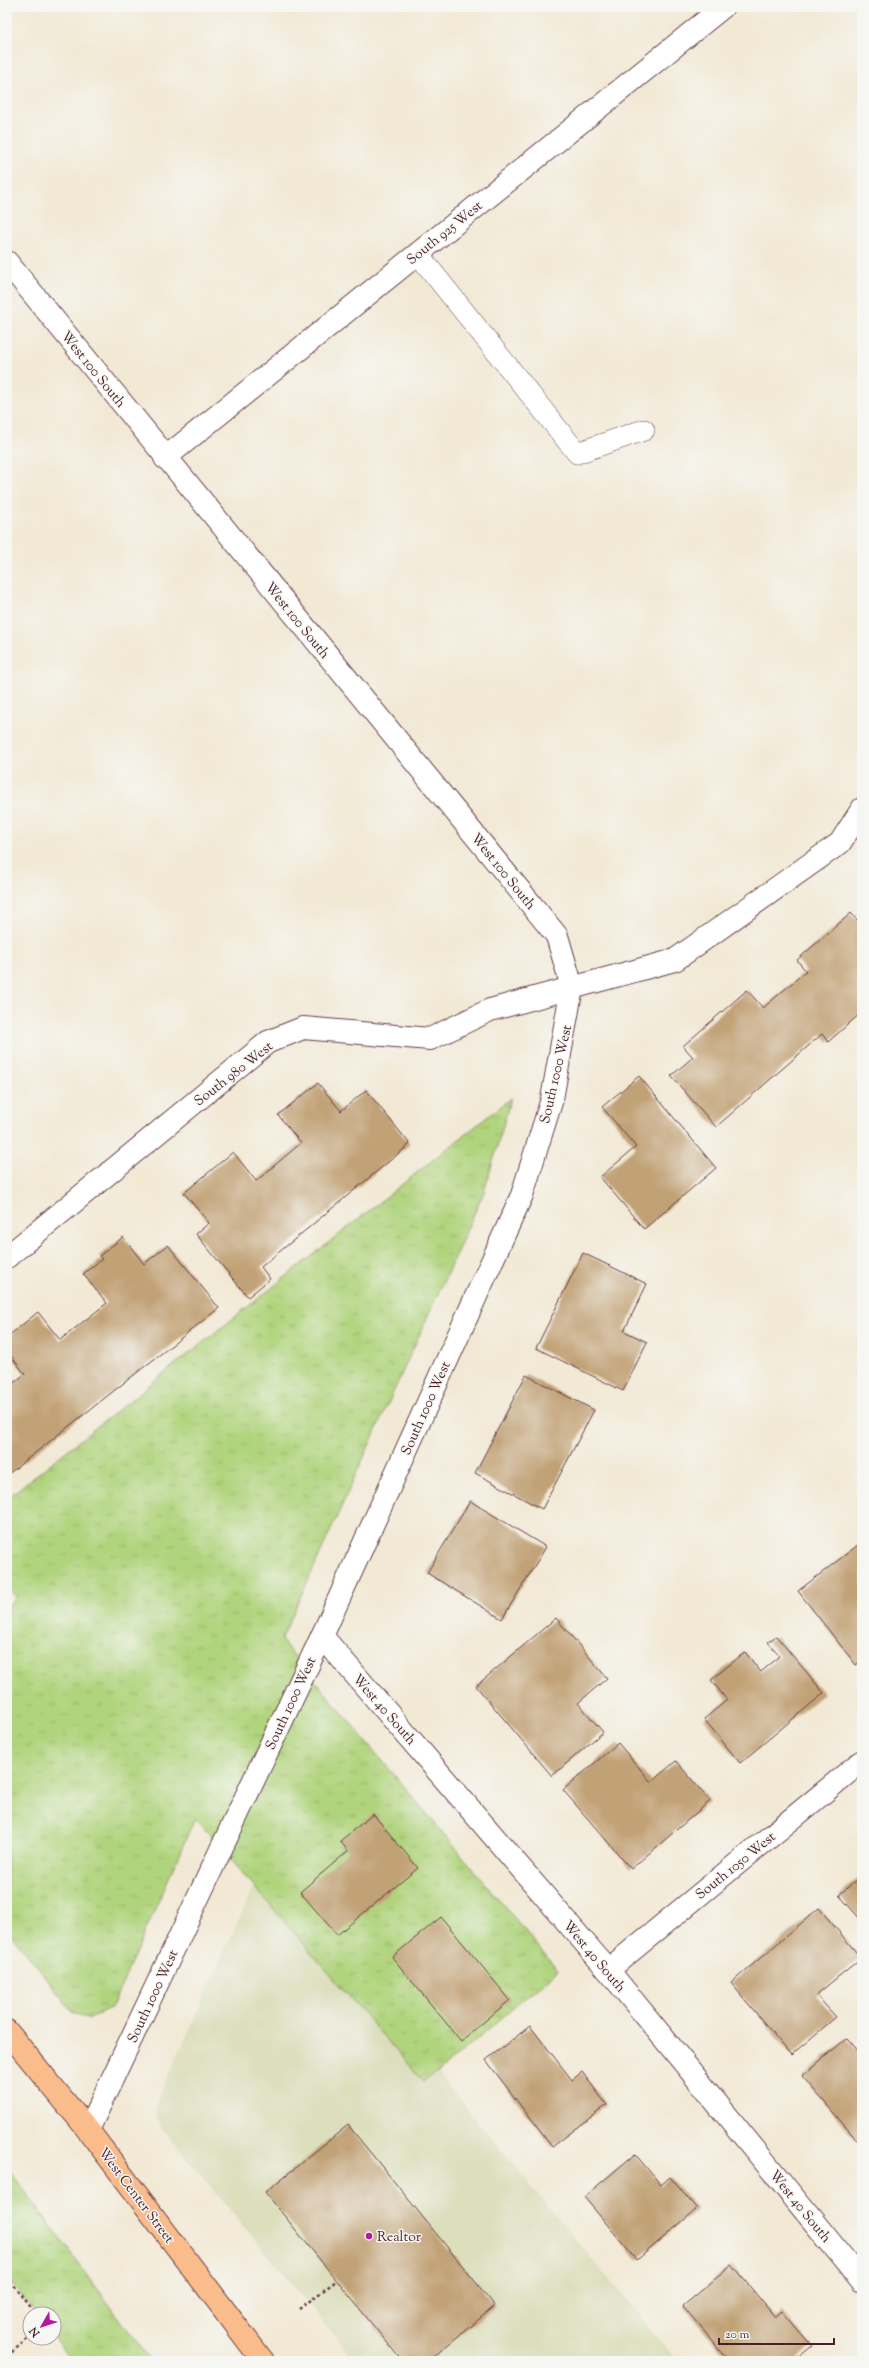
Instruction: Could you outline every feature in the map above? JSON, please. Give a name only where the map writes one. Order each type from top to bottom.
[{"type":"main road","name":"West Center Street","points":[[7,2031],[88,2130],[263,2361]]},
{"type":"street","name":"South 925 West","points":[[165,458],[723,7]]},
{"type":"street","name":"West 100 South","points":[[7,262],[165,458],[557,936],[572,988]]},
{"type":"street","points":[[572,988],[675,960],[840,843],[862,809]]},
{"type":"street","name":"South 980 West","points":[[7,1257],[268,1042],[303,1028],[430,1039],[490,1010],[572,988]]},
{"type":"street","name":"South 1000 West","points":[[88,2130],[322,1636],[522,1195],[552,1100],[572,988]]},
{"type":"street","name":"West 40 South","points":[[322,1636],[608,1970],[862,2281]]},
{"type":"street","name":"South 1050 West","points":[[608,1970],[862,1761]]},
{"type":"lane","points":[[418,254],[577,453],[644,430]]},
{"type":"path","points":[[7,2276],[30,2306]]},
{"type":"path","points":[[299,2309],[336,2281]]},
{"type":"path","points":[[7,2356],[22,2344]]},
{"type":"shaded area","points":[[254,1886],[422,2081],[437,2073],[677,2361],[356,2361],[161,2127],[155,2111],[158,2099]]},
{"type":"green space","points":[[511,1098],[484,1192],[281,1640],[558,1970],[437,2073],[423,2082],[195,1818],[112,2007],[90,2019],[72,2011],[7,1929],[7,1606],[17,1598],[7,1587],[7,1498]]},
{"type":"green space","points":[[7,2167],[151,2361],[71,2361],[60,2346],[62,2346],[62,2306],[30,2306],[7,2276]]},
{"type":"building","points":[[851,913],[857,920],[862,916],[862,1012],[828,1042],[822,1034],[716,1127],[671,1076],[693,1057],[683,1046],[747,990],[763,1008],[806,971],[797,960]]},
{"type":"building","points":[[639,1076],[716,1168],[644,1229],[600,1177],[636,1147],[602,1107]]},
{"type":"building","points":[[318,1083],[341,1111],[366,1090],[410,1144],[261,1267],[270,1279],[248,1297],[196,1234],[209,1223],[184,1193],[233,1152],[256,1181],[301,1143],[278,1115]]},
{"type":"building","points":[[123,1237],[144,1264],[168,1245],[219,1308],[7,1475],[7,1388],[25,1374],[7,1351],[7,1337],[38,1312],[60,1340],[107,1303],[83,1274],[102,1259],[99,1256]]},
{"type":"building","points":[[583,1253],[647,1284],[624,1331],[647,1342],[623,1391],[536,1348]]},
{"type":"building","points":[[526,1375],[594,1410],[542,1509],[475,1473]]},
{"type":"building","points":[[470,1501],[546,1547],[502,1619],[427,1573]]},
{"type":"building","points":[[862,1542],[862,1660],[856,1665],[798,1591]]},
{"type":"building","points":[[556,1618],[607,1678],[578,1703],[603,1732],[552,1776],[476,1686]]},
{"type":"building","points":[[776,1636],[824,1693],[740,1763],[704,1719],[727,1700],[711,1680],[745,1652],[761,1672],[780,1656],[768,1642]]},
{"type":"building","points":[[618,1743],[651,1782],[676,1761],[710,1801],[631,1869],[563,1790]]},
{"type":"building","points":[[373,1814],[418,1868],[337,1935],[300,1892],[348,1851],[340,1841]]},
{"type":"building","points":[[862,1875],[862,1921],[839,1895]]},
{"type":"building","points":[[819,1908],[861,1958],[816,1995],[836,2017],[791,2055],[731,1983]]},
{"type":"building","points":[[441,1917],[510,2000],[461,2041],[392,1957]]},
{"type":"building","points":[[530,2026],[572,2080],[582,2072],[607,2105],[552,2147],[486,2060]]},
{"type":"building","points":[[847,2038],[862,2055],[862,2146],[802,2076]]},
{"type":"building","name":"Realtor","points":[[348,2125],[495,2306],[428,2361],[402,2361],[265,2192]]},
{"type":"building","points":[[635,2154],[661,2185],[670,2177],[697,2209],[637,2260],[584,2197]]},
{"type":"building","points":[[732,2265],[775,2317],[782,2311],[812,2346],[794,2361],[729,2361],[683,2306]]},
{"type":"place","name":"Realtor","points":[[369,2236]]}]
